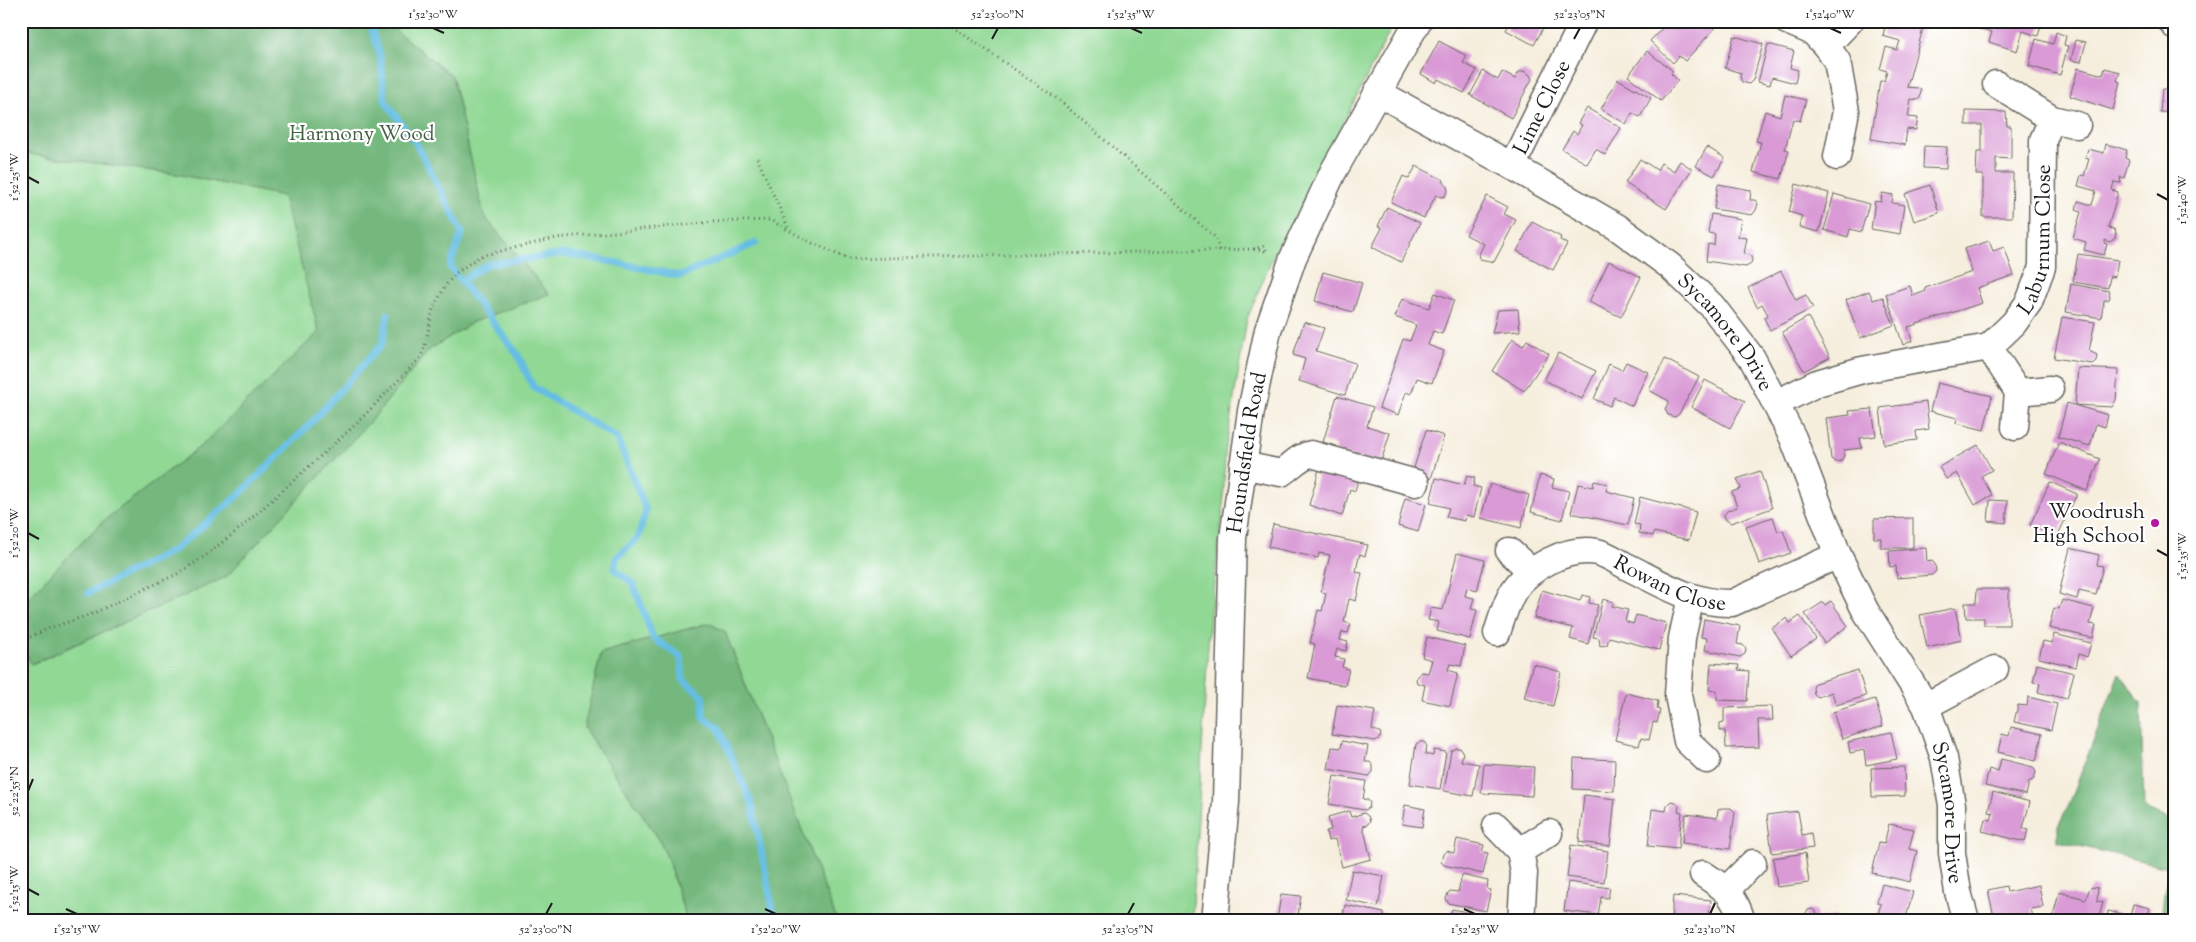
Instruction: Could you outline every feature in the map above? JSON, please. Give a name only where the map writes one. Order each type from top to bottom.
[{"type":"street","name":"Houndsfield Road","points":[[1215,921],[1226,802],[1233,538],[1251,411],[1268,330],[1293,258],[1333,172],[1418,21]]},
{"type":"street","name":"Lime Close","points":[[1512,166],[1584,21]]},
{"type":"street","points":[[1787,21],[1813,32],[1837,61],[1846,111],[1837,157]]},
{"type":"street","points":[[1826,46],[1850,21]]},
{"type":"street","points":[[2171,21],[2175,26]]},
{"type":"street","points":[[1996,84],[2052,119],[2077,125]]},
{"type":"street","name":"Sycamore Drive","points":[[1377,92],[1512,166],[1616,227],[1670,266],[1712,306],[1747,351],[1777,403],[1838,555],[1865,610],[1926,706],[1944,758],[1952,805],[1952,853],[1958,892],[1966,921]]},
{"type":"street","name":"Laburnum Close","points":[[1989,347],[2014,323],[2029,302],[2042,267],[2043,140],[2052,119]]},
{"type":"street","points":[[1777,403],[1817,383],[1862,370],[1989,347],[2018,392],[2015,427]]},
{"type":"street","points":[[2018,392],[2050,388]]},
{"type":"street","points":[[1243,465],[1281,473],[1303,456],[1311,454],[1416,483]]},
{"type":"street","points":[[1508,551],[1531,571]]},
{"type":"street","name":"Rowan Close","points":[[1497,633],[1512,592],[1531,571],[1564,554],[1598,552],[1691,597],[1713,603],[1732,603],[1838,555]]},
{"type":"street","points":[[1691,597],[1682,638],[1678,694],[1687,741],[1707,760]]},
{"type":"street","points":[[1926,706],[1995,669]]},
{"type":"street","points":[[1496,826],[1520,851],[1524,873],[1521,921]]},
{"type":"street","points":[[1520,851],[1549,833]]},
{"type":"street","points":[[1727,889],[1753,863]]},
{"type":"street","points":[[1703,874],[1727,889],[1737,905],[1742,921]]},
{"type":"path","points":[[944,21],[1059,100],[1216,238],[1219,250]]},
{"type":"path","points":[[757,158],[788,228]]},
{"type":"path","points":[[21,641],[50,628],[92,614],[177,574],[205,556],[244,526],[354,426],[420,358],[424,349],[433,309],[445,286],[456,273],[480,256],[556,238],[713,222],[770,220],[788,228],[810,242],[848,259],[1254,249],[1268,252]]},
{"type":"green space","name":"Harmony Wood","points":[[21,21],[383,21],[452,76],[484,216],[549,294],[473,322],[429,350],[374,417],[226,577],[31,664],[21,642],[21,605],[102,522],[201,446],[319,332],[283,196],[177,174],[35,155],[21,151]]},
{"type":"green space","points":[[383,21],[1395,21],[1289,229],[1277,247],[1247,319],[1225,453],[1223,512],[1210,613],[1192,921],[837,921],[725,632],[709,623],[601,653],[584,728],[659,839],[667,857],[687,921],[21,921],[21,642],[32,664],[226,577],[374,417],[429,350],[473,322],[549,294],[484,216],[452,76]]},
{"type":"green space","points":[[21,151],[35,155],[177,174],[284,196],[319,332],[201,446],[102,522],[21,605]]},
{"type":"green space","points":[[709,623],[725,632],[837,921],[687,921],[667,857],[659,839],[584,728],[601,653]]},
{"type":"green space","points":[[2119,673],[2141,703],[2144,808],[2175,822],[2175,921],[2162,921],[2168,867],[2058,841],[2058,826],[2070,802]]},
{"type":"building","points":[[1511,21],[1547,21],[1534,45],[1506,30]]},
{"type":"building","points":[[1675,21],[1709,21],[1715,28],[1685,61],[1679,56],[1673,63],[1650,41],[1668,22],[1671,25]]},
{"type":"building","points":[[1891,21],[1925,21],[1907,87],[1921,90],[1920,98],[1917,100],[1911,99],[1908,117],[1918,118],[1916,130],[1907,129],[1905,145],[1871,139],[1880,81],[1884,81],[1887,71],[1880,69],[1886,47],[1897,50],[1900,41],[1883,36],[1885,26],[1890,28]]},
{"type":"building","points":[[1966,21],[2042,21],[2038,36],[2023,31],[2017,51],[1989,42],[1992,32],[1965,25]]},
{"type":"building","points":[[2056,32],[2066,36],[2064,45],[2068,46],[2060,75],[2029,66],[2036,39],[2053,44]]},
{"type":"building","points":[[1734,36],[1763,44],[1753,80],[1749,84],[1742,82],[1741,73],[1725,68]]},
{"type":"building","points":[[2076,40],[2086,42],[2081,62],[2071,60]]},
{"type":"building","points":[[1439,41],[1467,56],[1463,63],[1477,70],[1464,93],[1438,79],[1436,83],[1421,74]]},
{"type":"building","points":[[1768,44],[1794,51],[1790,68],[1798,70],[1795,83],[1772,77],[1770,85],[1758,82]]},
{"type":"building","points":[[1647,51],[1673,71],[1671,74],[1678,80],[1661,101],[1628,76]]},
{"type":"building","points":[[2078,68],[2103,75],[2105,68],[2120,72],[2117,81],[2120,82],[2113,110],[2070,96]]},
{"type":"building","points":[[1483,71],[1498,80],[1502,72],[1515,79],[1519,72],[1524,71],[1530,75],[1532,79],[1511,118],[1470,95]]},
{"type":"building","points":[[1618,79],[1651,98],[1640,117],[1632,113],[1626,124],[1601,109]]},
{"type":"building","points":[[2171,81],[2175,81],[2175,113],[2160,112],[2162,89],[2171,89]]},
{"type":"building","points":[[1785,95],[1806,100],[1800,121],[1793,119],[1785,149],[1789,150],[1781,179],[1753,172],[1761,142],[1756,141],[1765,111],[1780,116]]},
{"type":"building","points":[[1587,108],[1621,128],[1605,155],[1596,149],[1587,164],[1562,149],[1573,131],[1577,134],[1582,125],[1578,123]]},
{"type":"building","points":[[1966,111],[2006,112],[2007,126],[2011,126],[2011,159],[1996,158],[1996,173],[2013,173],[2012,217],[1983,217],[1983,175],[1976,175],[1977,152],[1982,152],[1982,125],[1966,125]]},
{"type":"building","points":[[2106,144],[2127,150],[2125,158],[2129,160],[2124,178],[2120,177],[2121,183],[2114,182],[2112,190],[2118,192],[2108,228],[2114,229],[2116,233],[2115,238],[2110,242],[2105,240],[2107,244],[2104,255],[2084,250],[2086,242],[2073,238],[2081,212],[2076,210],[2078,201],[2092,205],[2096,191],[2078,186],[2081,175],[2084,176],[2089,159],[2085,158],[2088,149],[2104,153]]},
{"type":"building","points":[[1924,146],[1947,147],[1946,169],[1923,168]]},
{"type":"building","points":[[1707,147],[1725,158],[1714,176],[1696,166]]},
{"type":"building","points":[[1640,159],[1657,170],[1661,163],[1674,171],[1680,161],[1692,169],[1666,209],[1625,183]]},
{"type":"building","points":[[1416,166],[1444,180],[1443,182],[1448,190],[1445,196],[1436,195],[1424,218],[1391,202],[1403,176],[1409,179]]},
{"type":"building","points":[[1718,184],[1751,190],[1750,200],[1755,200],[1758,204],[1756,210],[1752,215],[1714,209]]},
{"type":"building","points":[[1796,184],[1829,193],[1819,232],[1799,227],[1802,216],[1789,212]]},
{"type":"building","points":[[1930,185],[1939,213],[1914,221],[1905,194]]},
{"type":"building","points":[[1882,193],[1893,195],[1892,203],[1904,205],[1900,234],[1871,229],[1875,201],[1881,202]]},
{"type":"building","points":[[1834,194],[1869,204],[1861,232],[1850,229],[1848,237],[1824,230]]},
{"type":"building","points":[[1487,196],[1508,207],[1504,214],[1516,220],[1494,262],[1480,259],[1479,254],[1484,244],[1466,235]]},
{"type":"building","points":[[1387,207],[1420,223],[1401,262],[1372,247],[1382,228],[1378,226]]},
{"type":"building","points":[[1711,214],[1741,219],[1738,237],[1747,238],[1744,254],[1750,255],[1752,259],[1751,264],[1746,267],[1706,261],[1708,244],[1714,245],[1715,234],[1708,233]]},
{"type":"building","points":[[1532,222],[1561,237],[1560,240],[1567,244],[1553,270],[1517,251]]},
{"type":"building","points":[[1989,241],[1993,251],[2004,247],[2014,275],[1977,288],[1982,303],[1908,327],[1912,341],[1903,345],[1886,294],[1910,286],[1913,296],[1926,291],[1925,288],[1972,272],[1964,249]]},
{"type":"building","points":[[2078,254],[2118,260],[2115,277],[2110,276],[2108,288],[2073,282]]},
{"type":"building","points":[[1609,261],[1641,277],[1621,317],[1589,302]]},
{"type":"building","points":[[1781,271],[1796,300],[1806,295],[1813,308],[1770,330],[1764,318],[1768,315],[1762,304],[1757,307],[1748,288]]},
{"type":"building","points":[[1323,272],[1362,283],[1353,312],[1315,301]]},
{"type":"building","points":[[2071,284],[2109,291],[2110,298],[2104,300],[2101,318],[2066,312]]},
{"type":"building","points":[[1869,291],[1873,300],[1883,297],[1894,325],[1860,338],[1846,300]]},
{"type":"building","points":[[1435,293],[1454,300],[1442,334],[1433,331],[1428,345],[1444,351],[1432,383],[1417,378],[1411,394],[1406,392],[1398,415],[1379,408],[1403,339],[1410,341],[1416,325],[1395,317],[1402,299],[1429,308]]},
{"type":"building","points":[[1518,309],[1520,331],[1492,333],[1498,310]]},
{"type":"building","points":[[1808,317],[1830,357],[1804,371],[1782,332]]},
{"type":"building","points":[[2062,317],[2095,322],[2089,351],[2097,355],[2096,361],[2092,364],[2054,358]]},
{"type":"building","points":[[1304,322],[1324,328],[1316,351],[1355,363],[1345,395],[1299,381],[1305,359],[1293,355]]},
{"type":"building","points":[[1512,339],[1523,346],[1527,340],[1549,354],[1524,391],[1492,371]]},
{"type":"building","points":[[1558,353],[1596,371],[1582,399],[1544,380]]},
{"type":"building","points":[[1665,359],[1699,377],[1679,414],[1675,417],[1668,415],[1665,409],[1669,401],[1649,390]]},
{"type":"building","points":[[1626,362],[1648,372],[1632,406],[1614,397],[1610,406],[1594,399],[1609,364],[1622,370]]},
{"type":"building","points":[[2078,368],[2118,370],[2116,400],[2112,407],[2075,405]]},
{"type":"building","points":[[1705,380],[1745,401],[1730,428],[1691,407]]},
{"type":"building","points":[[1937,383],[1992,396],[1984,430],[1956,423],[1957,418],[1930,411]]},
{"type":"building","points":[[1337,396],[1373,407],[1367,426],[1390,433],[1380,465],[1335,451],[1337,446],[1323,442]]},
{"type":"building","points":[[1926,402],[1929,429],[1916,431],[1917,440],[1884,444],[1880,408]]},
{"type":"building","points":[[2067,403],[2108,415],[2105,427],[2096,424],[2090,446],[2058,437]]},
{"type":"building","points":[[1872,409],[1876,436],[1860,438],[1862,448],[1844,450],[1844,456],[1841,461],[1835,462],[1831,459],[1826,418],[1850,415],[1849,411]]},
{"type":"building","points":[[1426,430],[1444,436],[1431,479],[1412,474]]},
{"type":"building","points":[[2059,442],[2100,459],[2087,491],[2046,474]]},
{"type":"building","points":[[1978,445],[1992,470],[1981,476],[1992,495],[1975,505],[1957,473],[1946,479],[1939,467]]},
{"type":"building","points":[[1320,466],[1359,477],[1355,491],[1350,489],[1342,516],[1309,505]]},
{"type":"building","points":[[1760,471],[1772,508],[1731,523],[1726,520],[1724,515],[1727,511],[1737,507],[1732,492],[1741,489],[1737,479]]},
{"type":"building","points":[[1540,475],[1554,479],[1552,487],[1569,491],[1562,520],[1531,512]]},
{"type":"building","points":[[1467,476],[1475,478],[1473,486],[1481,488],[1474,517],[1466,515],[1465,521],[1446,517],[1449,508],[1430,503],[1436,478],[1464,485]]},
{"type":"building","points":[[1594,481],[1608,484],[1606,491],[1634,498],[1628,525],[1571,513],[1578,484],[1593,487]]},
{"type":"building","points":[[2050,482],[2077,494],[2057,537],[2030,525]]},
{"type":"building","points":[[1490,484],[1529,495],[1521,528],[1481,518]]},
{"type":"building","points":[[1640,497],[1696,512],[1689,540],[1654,532],[1653,536],[1639,533],[1640,525],[1634,524]]},
{"type":"building","points":[[1405,498],[1426,504],[1418,532],[1398,526]]},
{"type":"building","points":[[1990,500],[2008,501],[2006,523],[1988,521]]},
{"type":"building","points":[[1773,517],[1778,532],[1783,530],[1791,553],[1759,564],[1746,526]]},
{"type":"building","points":[[1913,518],[1913,548],[1881,548],[1881,538],[1874,538],[1874,519]]},
{"type":"building","points":[[1273,524],[1368,545],[1365,556],[1360,554],[1358,561],[1356,572],[1362,573],[1356,601],[1349,599],[1347,608],[1344,622],[1351,624],[1348,633],[1342,632],[1340,640],[1348,642],[1346,651],[1337,649],[1335,657],[1344,659],[1342,667],[1349,669],[1345,686],[1308,678],[1315,644],[1310,643],[1318,610],[1322,611],[1324,603],[1326,593],[1321,592],[1330,555],[1319,553],[1318,558],[1268,547]]},
{"type":"building","points":[[1926,548],[1927,562],[1932,561],[1935,564],[1936,571],[1932,575],[1897,578],[1896,566],[1890,567],[1889,551]]},
{"type":"building","points":[[2070,548],[2099,555],[2097,565],[2103,566],[2096,595],[2079,591],[2077,599],[2059,594]]},
{"type":"building","points":[[1457,553],[1485,560],[1477,591],[1467,588],[1465,596],[1474,598],[1471,609],[1477,610],[1470,639],[1437,631],[1439,622],[1428,620],[1431,608],[1443,610]]},
{"type":"building","points":[[1977,589],[2009,589],[2009,625],[1984,625],[1984,618],[1966,618],[1965,603],[1976,603]]},
{"type":"building","points":[[1542,590],[1580,601],[1582,595],[1590,597],[1589,603],[1598,605],[1588,644],[1570,639],[1573,628],[1534,618]]},
{"type":"building","points":[[1603,599],[1614,602],[1612,606],[1628,610],[1625,621],[1633,624],[1636,615],[1666,623],[1659,650],[1609,637],[1607,645],[1600,646],[1599,638],[1593,637]]},
{"type":"building","points":[[2062,600],[2094,608],[2090,624],[2096,625],[2093,638],[2049,628],[2054,608],[2059,609]]},
{"type":"building","points":[[1831,601],[1848,626],[1824,643],[1805,614],[1823,602],[1825,605]]},
{"type":"building","points":[[1955,608],[1962,640],[1927,648],[1920,615]]},
{"type":"building","points":[[1800,616],[1816,639],[1791,656],[1772,628],[1787,618],[1790,623]]},
{"type":"building","points":[[1704,619],[1740,626],[1737,644],[1743,645],[1746,649],[1745,654],[1740,657],[1705,650],[1707,638],[1701,637]]},
{"type":"building","points":[[2054,634],[2091,643],[2087,657],[2079,654],[2076,667],[2039,658],[2043,641],[2052,643]]},
{"type":"building","points":[[1427,637],[1465,646],[1461,666],[1450,664],[1448,670],[1458,673],[1450,706],[1422,700],[1425,685],[1417,683],[1416,679],[1421,672],[1428,673],[1432,660],[1422,657]]},
{"type":"building","points":[[1711,663],[1739,665],[1738,670],[1749,671],[1747,701],[1717,700],[1717,691],[1709,690]]},
{"type":"building","points":[[1533,664],[1561,672],[1553,706],[1524,698]]},
{"type":"building","points":[[2037,664],[2074,673],[2067,699],[2038,692],[2040,683],[2033,682]]},
{"type":"building","points":[[1858,670],[1866,696],[1836,705],[1832,692],[1818,697],[1814,694],[1813,688],[1815,683]]},
{"type":"building","points":[[1626,693],[1658,701],[1657,709],[1660,710],[1657,723],[1653,722],[1649,740],[1641,738],[1639,746],[1615,740]]},
{"type":"building","points":[[2028,697],[2057,704],[2051,730],[2014,722],[2018,705],[2027,706]]},
{"type":"building","points":[[1875,699],[1883,726],[1842,739],[1833,712]]},
{"type":"building","points":[[1337,705],[1375,711],[1372,729],[1381,733],[1380,738],[1375,741],[1332,734]]},
{"type":"building","points":[[1772,706],[1773,720],[1758,720],[1759,747],[1726,748],[1725,731],[1720,731],[1720,723],[1724,722],[1724,708]]},
{"type":"building","points":[[2011,727],[2042,734],[2036,761],[1998,752],[2002,734],[2009,736]]},
{"type":"building","points":[[1891,732],[1897,759],[1866,765],[1864,750],[1850,753],[1848,742]]},
{"type":"building","points":[[1342,741],[1368,746],[1365,762],[1370,762],[1373,766],[1373,772],[1369,776],[1328,769],[1332,747],[1341,748]]},
{"type":"building","points":[[1424,742],[1427,746],[1425,754],[1433,756],[1434,750],[1446,752],[1440,789],[1410,784],[1416,744]]},
{"type":"building","points":[[1460,748],[1463,753],[1461,761],[1479,764],[1473,796],[1444,791],[1451,751]]},
{"type":"building","points":[[1574,758],[1615,760],[1614,791],[1573,789]]},
{"type":"building","points":[[2001,759],[2033,767],[2036,772],[2034,779],[2029,782],[2026,795],[1985,786],[1989,769],[1998,772]]},
{"type":"building","points":[[1484,764],[1534,767],[1532,796],[1481,793]]},
{"type":"building","points":[[1904,767],[1905,796],[1872,797],[1871,768]]},
{"type":"building","points":[[1334,776],[1366,781],[1363,799],[1368,800],[1370,803],[1369,808],[1365,810],[1329,804]]},
{"type":"building","points":[[1993,792],[2030,802],[2023,828],[2028,829],[2025,842],[1982,831],[1985,819],[1991,820],[1993,813],[1988,812]]},
{"type":"building","points":[[1584,795],[1615,799],[1610,846],[1579,842]]},
{"type":"building","points":[[1671,801],[1679,806],[1678,811],[1682,812],[1678,849],[1648,846],[1652,809],[1666,811],[1667,805]]},
{"type":"building","points":[[1405,805],[1425,809],[1422,827],[1402,824]]},
{"type":"building","points":[[1731,808],[1735,812],[1730,849],[1682,843],[1686,814],[1717,818],[1718,810]]},
{"type":"building","points":[[1349,811],[1351,817],[1364,813],[1368,816],[1370,821],[1367,825],[1363,826],[1371,859],[1342,867],[1335,839],[1328,841],[1326,831],[1331,830],[1328,817]]},
{"type":"building","points":[[1798,811],[1802,835],[1811,833],[1813,848],[1772,853],[1767,815]]},
{"type":"building","points":[[1889,824],[1914,829],[1909,849],[1917,851],[1910,882],[1872,873],[1879,843],[1884,844]]},
{"type":"building","points":[[1457,839],[1484,845],[1482,852],[1488,853],[1483,874],[1444,865],[1441,862],[1443,854],[1447,851],[1454,853]]},
{"type":"building","points":[[1571,845],[1608,851],[1604,882],[1567,877]]},
{"type":"building","points":[[1805,853],[1809,883],[1777,887],[1773,858]]},
{"type":"building","points":[[1352,870],[1384,876],[1378,907],[1346,900]]},
{"type":"building","points":[[1462,875],[1488,881],[1487,889],[1491,890],[1486,911],[1448,903],[1446,899],[1448,893],[1450,891],[1458,892]]},
{"type":"building","points":[[1568,882],[1610,888],[1608,898],[1601,897],[1598,915],[1564,911]]},
{"type":"building","points":[[1882,884],[1913,892],[1905,921],[1876,921],[1881,904],[1877,903]]},
{"type":"building","points":[[2039,885],[2043,907],[2031,909],[2034,921],[1995,921],[1988,890],[2006,886],[2007,892]]},
{"type":"building","points":[[2092,887],[2098,888],[2097,901],[2103,902],[2098,921],[2052,921],[2059,892],[2086,899]]},
{"type":"building","points":[[1281,894],[1301,896],[1297,921],[1277,921]]},
{"type":"building","points":[[1673,896],[1711,900],[1708,921],[1671,921]]},
{"type":"building","points":[[2133,904],[2150,908],[2147,919],[2152,921],[2106,921],[2108,911],[2130,916]]},
{"type":"building","points":[[1345,905],[1384,913],[1384,921],[1342,921]]},
{"type":"building","points":[[1452,909],[1487,916],[1486,921],[1449,921]]},
{"type":"building","points":[[1808,910],[1816,911],[1817,919],[1836,916],[1836,921],[1806,921],[1805,914]]},
{"type":"waterway","points":[[369,21],[380,55],[385,101],[417,145],[462,232],[450,267],[454,272]]},
{"type":"waterway","points":[[461,281],[488,264],[564,254],[680,276],[756,243]]},
{"type":"waterway","points":[[458,277],[518,355],[533,387],[617,438],[646,510],[638,538],[616,558],[615,570],[633,583],[653,638],[681,657],[683,680],[703,696],[703,717],[718,727],[752,804],[775,921]]},
{"type":"waterway","points":[[88,593],[174,550],[239,495],[311,423],[382,344],[388,314]]},
{"type":"place","name":"Woodrush High School","points":[[2155,523]]}]
